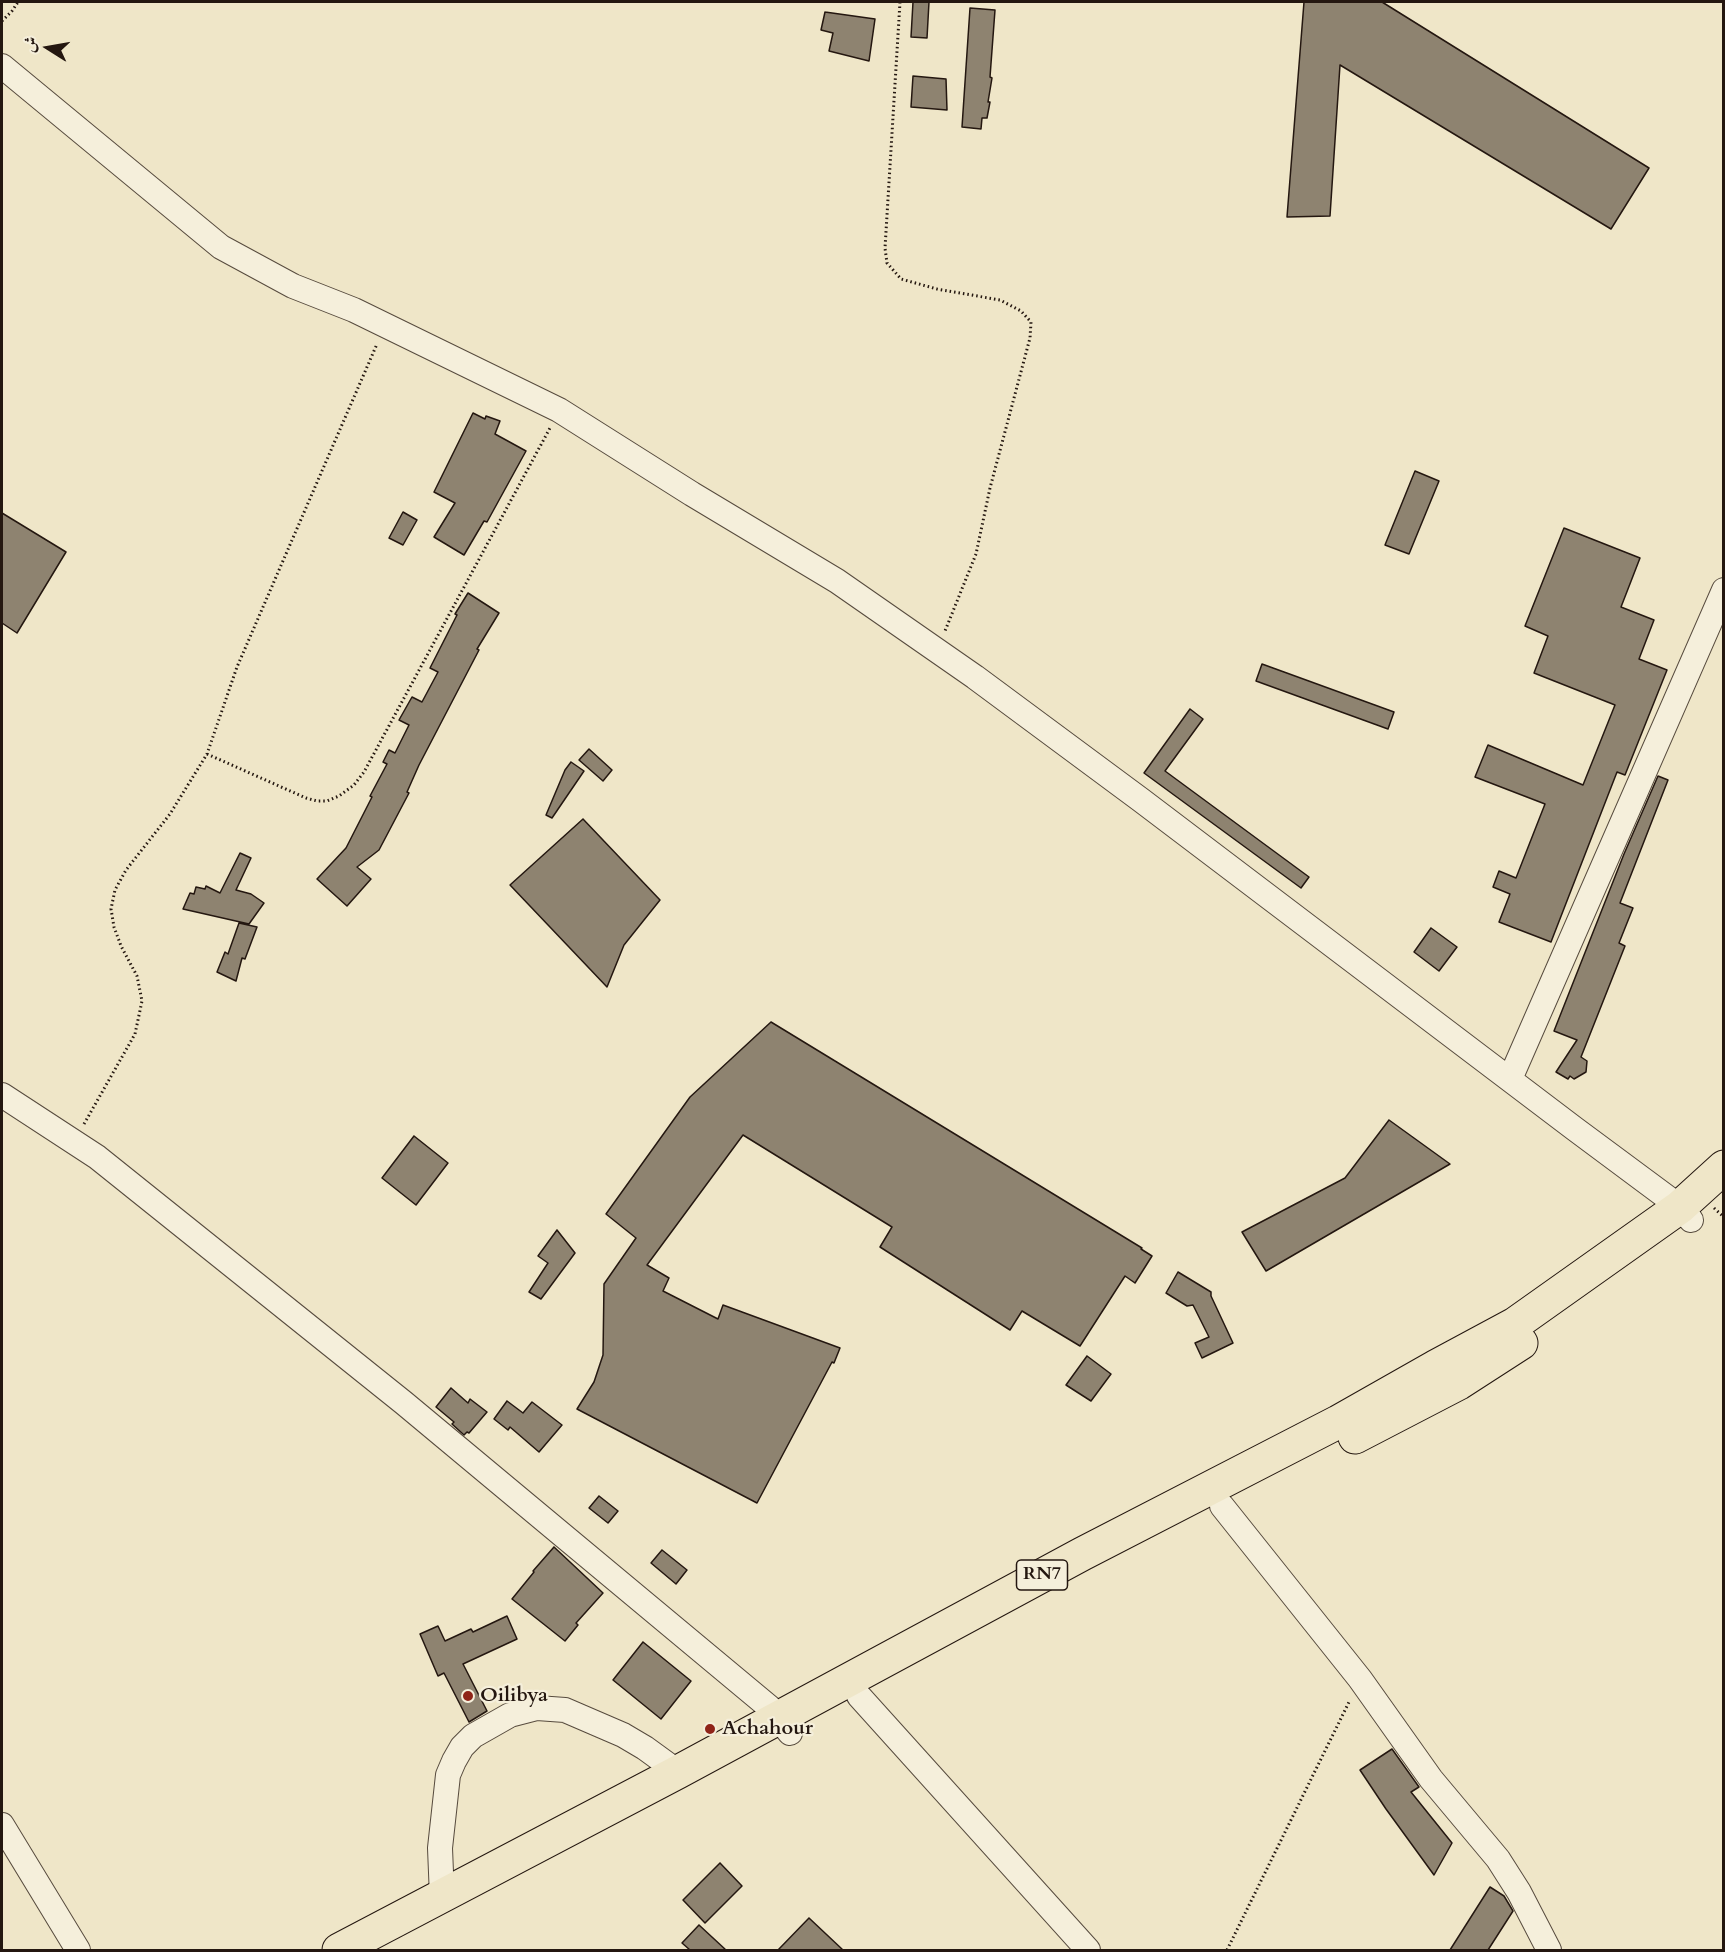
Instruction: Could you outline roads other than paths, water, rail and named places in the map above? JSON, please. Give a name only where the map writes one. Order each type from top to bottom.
[{"type":"highway","name":"RN7","points":[[339,1950],[678,1772],[785,1725],[860,1696],[1459,1383],[1526,1340],[1706,1208],[1724,1167]]},
{"type":"highway","name":"RN7","points":[[379,1950],[785,1725],[1082,1554],[1338,1422],[1435,1366],[1515,1324],[1706,1208]]},
{"type":"street","points":[[2,66],[221,247],[293,286],[354,310],[559,410],[692,494],[837,581],[985,684],[1510,1079],[1706,1208]]},
{"type":"street","points":[[1510,1079],[1724,590]]},
{"type":"street","points":[[2,1095],[97,1157],[404,1403],[770,1707],[785,1725]]},
{"type":"street","points":[[1222,1506],[1360,1679],[1431,1779],[1498,1859],[1520,1892],[1550,1950]]},
{"type":"street","points":[[860,1696],[1088,1950]]},
{"type":"street","points":[[442,1896],[440,1848],[448,1775],[462,1748],[473,1736],[510,1715],[537,1708],[565,1710],[623,1735],[678,1772]]},
{"type":"street","points":[[2,1825],[78,1950]]},
{"type":"place","name":"Oilibya","points":[[468,1696]]},
{"type":"place","name":"Achahour","points":[[710,1729]]}]
